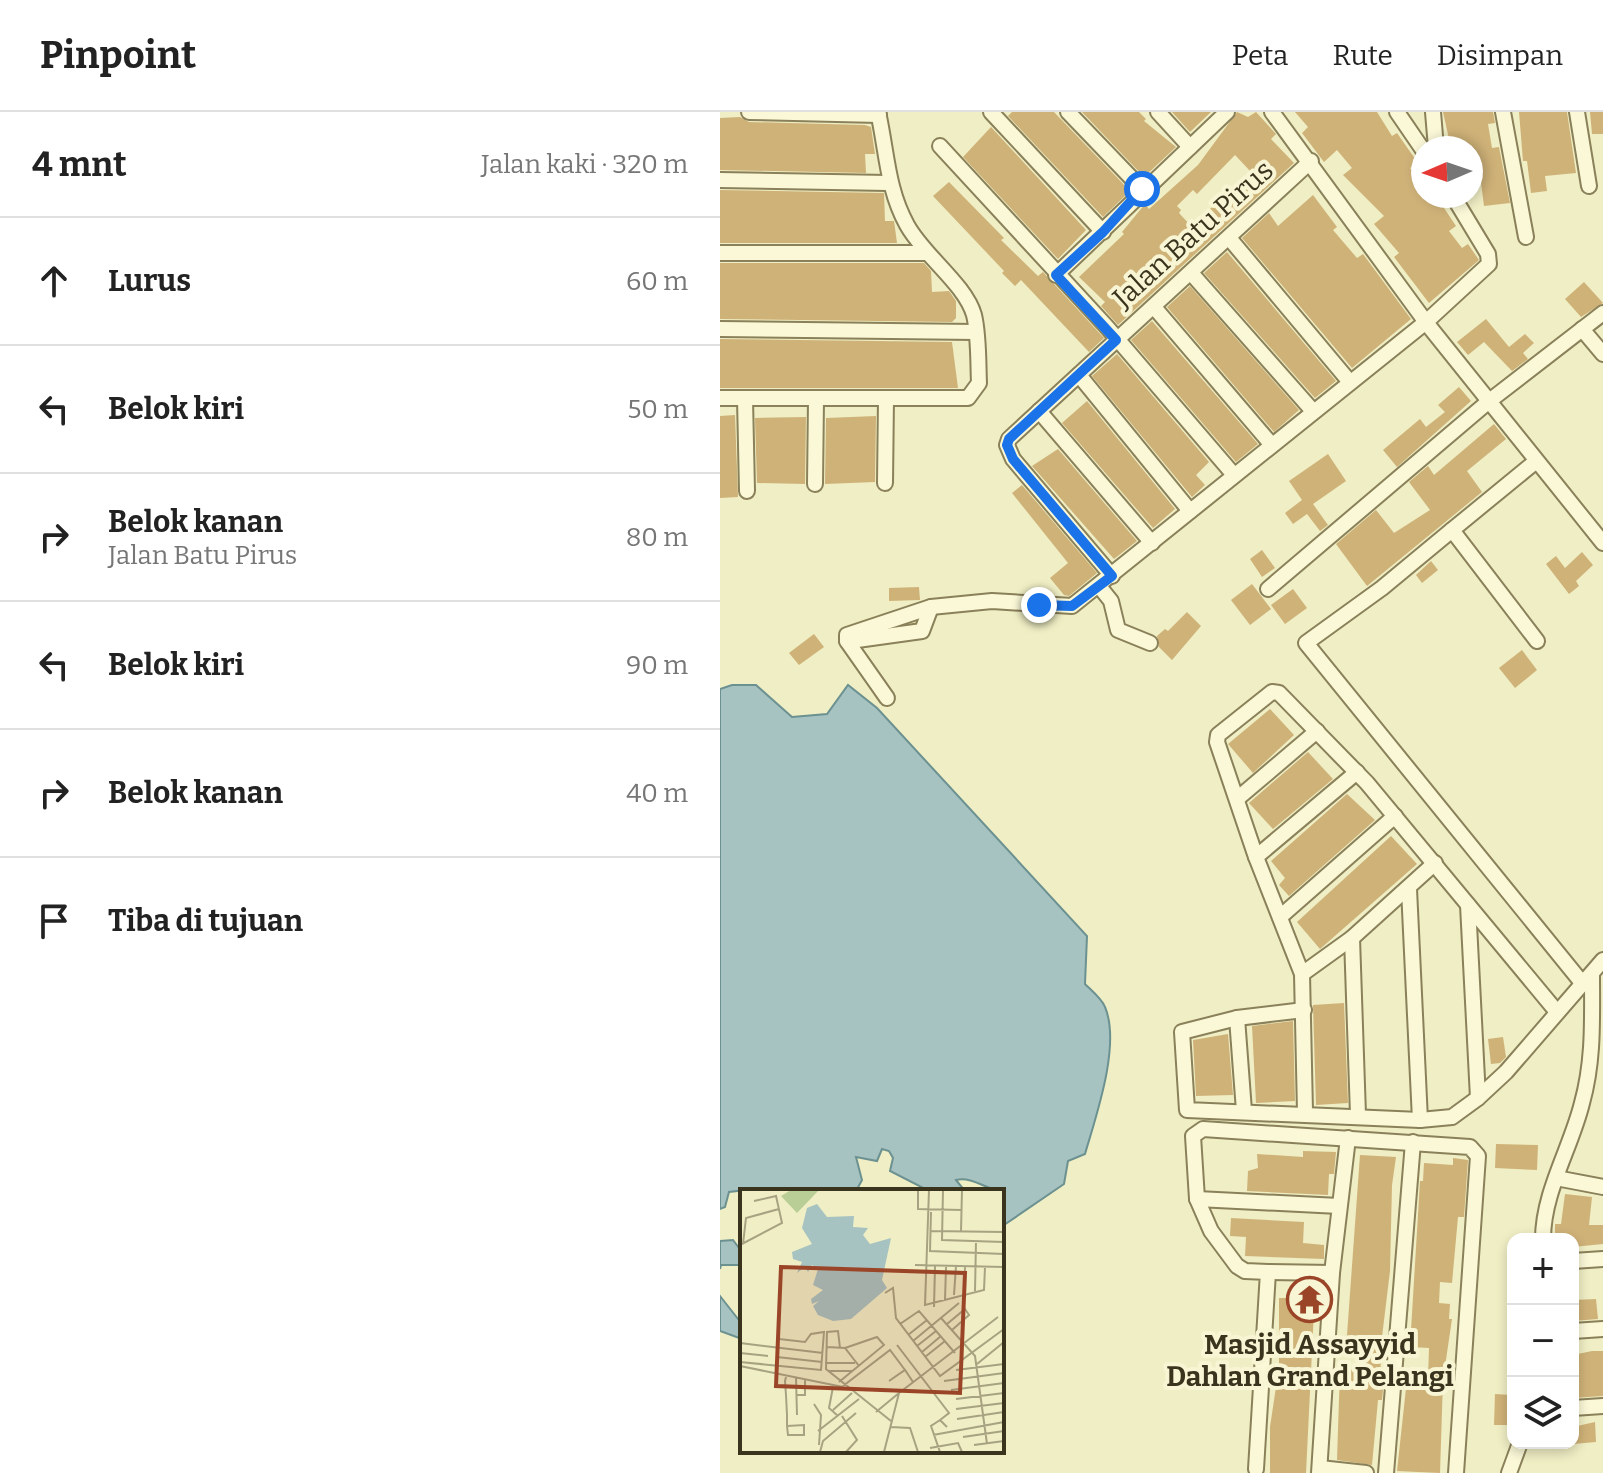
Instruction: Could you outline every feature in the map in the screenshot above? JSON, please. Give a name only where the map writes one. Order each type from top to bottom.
[{"type":"street","points":[[720,398],[968,398],[979,383],[976,332],[967,299],[926,253],[906,223],[888,183],[878,113],[749,112]]},
{"type":"street","points":[[991,112],[1103,232]]},
{"type":"street","points":[[1068,112],[1142,189]]},
{"type":"street","points":[[1158,112],[1190,147]]},
{"type":"street","points":[[1056,275],[1103,232],[1142,189],[1227,112]]},
{"type":"street","points":[[1272,112],[1311,161],[1441,342],[1603,543]]},
{"type":"street","points":[[1397,112],[1413,136]]},
{"type":"street","points":[[1433,112],[1435,136]]},
{"type":"street","points":[[1503,112],[1526,237]]},
{"type":"street","points":[[1577,112],[1589,186]]},
{"type":"street","points":[[940,146],[1234,475]]},
{"type":"street","name":"Jalan Batu Pirus","points":[[1112,576],[1013,459],[1007,445],[1009,439],[1192,274],[1311,161]]},
{"type":"street","points":[[720,180],[888,183]]},
{"type":"street","points":[[887,698],[847,641],[847,635],[931,607],[992,601],[1072,606],[1104,591],[1112,576],[1312,410],[1427,323],[1489,264],[1488,254],[1460,208]]},
{"type":"street","points":[[1230,239],[1349,381]]},
{"type":"street","points":[[720,253],[926,253]]},
{"type":"street","points":[[1192,274],[1312,410]]},
{"type":"street","points":[[1154,307],[1271,444]]},
{"type":"street","points":[[1268,589],[1488,402],[1603,313]]},
{"type":"street","points":[[720,329],[976,332]]},
{"type":"street","points":[[1582,329],[1603,354]]},
{"type":"street","points":[[1079,375],[1190,511]]},
{"type":"street","points":[[885,483],[886,398]]},
{"type":"street","points":[[745,399],[747,491]]},
{"type":"street","points":[[815,484],[816,399]]},
{"type":"street","points":[[1039,411],[1152,543]]},
{"type":"street","points":[[1535,462],[1382,588],[1306,643],[1588,979],[1598,1055],[1556,1178],[1544,1218],[1543,1233]]},
{"type":"street","points":[[1452,530],[1537,641]]},
{"type":"street","points":[[1104,591],[1118,630],[1150,643]]},
{"type":"street","points":[[1305,1112],[1302,974],[1218,748],[1218,735],[1272,692],[1279,693],[1357,772],[1557,1012]]},
{"type":"street","points":[[1237,799],[1317,731]]},
{"type":"street","points":[[1256,857],[1357,772]]},
{"type":"street","points":[[1280,917],[1395,816]]},
{"type":"street","points":[[1302,974],[1352,938],[1435,863]]},
{"type":"street","points":[[1409,889],[1420,1120]]},
{"type":"street","points":[[1468,905],[1478,1098]]},
{"type":"street","points":[[1352,938],[1358,1115]]},
{"type":"street","points":[[1304,1010],[1237,1018],[1182,1032],[1185,1105],[1193,1111],[1305,1112],[1420,1120],[1452,1117],[1506,1072],[1603,960]]},
{"type":"street","points":[[1237,1018],[1244,1111]]},
{"type":"street","points":[[1332,1273],[1245,1271],[1237,1266],[1211,1231],[1197,1199],[1193,1136],[1203,1129],[1413,1142],[1470,1147],[1478,1156],[1480,1165],[1456,1473]]},
{"type":"street","points":[[1348,1138],[1332,1273],[1319,1470],[1366,1473]]},
{"type":"street","points":[[1386,1473],[1413,1142]]},
{"type":"street","points":[[1556,1178],[1603,1187]]},
{"type":"street","points":[[1197,1199],[1339,1206]]},
{"type":"street","points":[[1579,1261],[1603,1259]]},
{"type":"street","points":[[1256,1469],[1268,1272]]},
{"type":"street","points":[[1579,1331],[1603,1329]]},
{"type":"street","points":[[1579,1408],[1603,1406]]},
{"type":"street","points":[[1509,1473],[1518,1449]]},
{"type":"water","points":[[732,685],[756,685],[792,717],[827,714],[848,685],[877,708],[1087,936],[1085,984],[1105,1007],[1110,1041],[1109,1060],[1095,1120],[1085,1154],[1068,1161],[1064,1184],[1004,1225],[1004,1189],[991,1189],[962,1179],[956,1180],[963,1189],[925,1189],[890,1171],[893,1158],[889,1151],[882,1149],[877,1161],[856,1157],[862,1180],[857,1189],[740,1189],[729,1192],[725,1207],[720,1209],[720,689]]},
{"type":"water","points":[[733,1240],[740,1249],[740,1265],[721,1265],[720,1269],[720,1241]]},
{"type":"water","points":[[720,1296],[740,1321],[740,1338],[720,1331]]},
{"type":"building","points":[[1012,112],[1054,112],[1130,191],[1103,217],[1008,116]]},
{"type":"building","points":[[1082,112],[1139,112],[1146,119],[1144,121],[1176,147],[1144,177]]},
{"type":"building","points":[[1172,112],[1211,112],[1190,132]]},
{"type":"building","points":[[1237,112],[1248,117],[1256,112],[1276,134],[1271,139],[1294,163],[1118,325],[1101,306],[1105,302],[1079,277],[1124,234],[1122,232],[1145,204],[1149,209],[1198,165]],"holes":[[[1235,155],[1251,172],[1191,226],[1179,213],[1181,210],[1177,206],[1193,190],[1197,194]]]},
{"type":"building","points":[[1295,112],[1377,112],[1392,136],[1397,133],[1411,153],[1411,208],[1444,208],[1456,226],[1449,231],[1462,248],[1468,244],[1479,260],[1429,303],[1394,257],[1399,253],[1374,224],[1384,216],[1343,175],[1352,168],[1337,150],[1324,162],[1302,133],[1308,127]]},
{"type":"building","points":[[1443,112],[1493,112],[1495,123],[1488,124],[1492,148],[1499,147],[1510,203],[1484,206],[1483,136],[1448,136]]},
{"type":"building","points":[[1519,112],[1567,112],[1576,173],[1545,176],[1547,191],[1531,193],[1527,161],[1523,161]]},
{"type":"building","points":[[1590,112],[1603,112],[1603,134],[1592,134]]},
{"type":"building","points":[[740,117],[749,122],[865,125],[871,127],[875,154],[865,154],[866,173],[720,170],[720,118]]},
{"type":"building","points":[[991,127],[1086,230],[1058,259],[963,157]]},
{"type":"building","points":[[949,182],[1004,238],[1001,240],[1038,276],[1043,272],[1104,338],[1089,352],[1021,280],[1015,286],[1002,273],[1004,271],[933,196]]},
{"type":"building","points":[[720,190],[884,193],[885,221],[894,221],[897,243],[720,243]]},
{"type":"building","points":[[1313,195],[1337,227],[1333,230],[1357,258],[1363,254],[1411,319],[1352,368],[1242,238],[1269,213],[1278,226]]},
{"type":"building","points":[[1227,252],[1336,381],[1315,398],[1204,273]]},
{"type":"building","points":[[720,263],[924,263],[931,271],[932,292],[949,291],[956,301],[956,318],[952,322],[720,319]]},
{"type":"building","points":[[1584,282],[1603,303],[1581,317],[1565,299]]},
{"type":"building","points":[[1190,286],[1299,410],[1274,432],[1167,307]]},
{"type":"building","points":[[1486,319],[1509,347],[1525,334],[1534,343],[1523,353],[1528,359],[1512,371],[1484,342],[1468,355],[1457,342]]},
{"type":"building","points":[[1152,321],[1258,444],[1236,462],[1131,340]]},
{"type":"building","points":[[720,339],[952,342],[958,388],[720,388]]},
{"type":"building","points":[[1117,354],[1209,462],[1196,475],[1205,485],[1192,497],[1092,376]]},
{"type":"building","points":[[1459,387],[1471,401],[1397,467],[1383,450],[1420,419],[1426,427],[1445,412],[1438,405]]},
{"type":"building","points":[[1087,401],[1175,509],[1153,528],[1062,423]]},
{"type":"building","points":[[735,415],[738,497],[720,498],[720,416]]},
{"type":"building","points":[[876,416],[875,482],[825,484],[826,418]]},
{"type":"building","points":[[806,417],[805,484],[757,483],[755,418]]},
{"type":"building","points":[[1494,424],[1506,439],[1467,471],[1482,492],[1367,586],[1336,544],[1376,510],[1394,533],[1430,510],[1409,482],[1428,466],[1434,475]]},
{"type":"building","points":[[1058,449],[1137,541],[1114,559],[1032,466]]},
{"type":"building","points":[[1328,454],[1346,481],[1313,504],[1328,525],[1320,531],[1307,514],[1293,524],[1285,513],[1302,500],[1289,481]]},
{"type":"building","points":[[1022,485],[1097,573],[1069,596],[1064,595],[1050,578],[1068,563],[1012,493]]},
{"type":"building","points":[[1262,550],[1275,568],[1262,577],[1250,559]]},
{"type":"building","points":[[1582,552],[1593,565],[1576,581],[1579,586],[1569,594],[1546,564],[1556,556],[1565,568]]},
{"type":"building","points":[[1431,561],[1438,570],[1422,583],[1416,575]]},
{"type":"building","points":[[1252,584],[1271,609],[1250,625],[1231,600]]},
{"type":"building","points":[[919,587],[920,600],[889,601],[889,588]]},
{"type":"building","points":[[1293,589],[1307,608],[1285,624],[1271,605]]},
{"type":"building","points":[[1187,612],[1201,626],[1172,660],[1159,647],[1157,636],[1165,629],[1168,631]]},
{"type":"building","points":[[814,634],[824,647],[799,665],[789,653]]},
{"type":"building","points":[[1522,650],[1537,670],[1515,688],[1499,668]]},
{"type":"building","points":[[1270,709],[1294,735],[1253,773],[1228,744]]},
{"type":"building","points":[[1308,752],[1333,779],[1273,829],[1249,803]]},
{"type":"building","points":[[1347,794],[1375,820],[1289,896],[1279,885],[1285,878],[1271,861]]},
{"type":"building","points":[[1391,836],[1417,864],[1320,949],[1297,922]]},
{"type":"building","points":[[1344,1003],[1348,1103],[1316,1105],[1313,1005]]},
{"type":"building","points":[[1293,1021],[1295,1101],[1256,1103],[1252,1026]]},
{"type":"building","points":[[1228,1034],[1233,1095],[1196,1096],[1193,1040]]},
{"type":"building","points":[[1503,1037],[1506,1057],[1500,1063],[1491,1064],[1488,1039]]},
{"type":"building","points":[[1496,1144],[1538,1145],[1537,1170],[1495,1168]]},
{"type":"building","points":[[1303,1151],[1336,1152],[1334,1174],[1329,1174],[1328,1195],[1247,1191],[1248,1171],[1258,1168],[1257,1154],[1303,1157]]},
{"type":"building","points":[[1360,1155],[1396,1157],[1392,1185],[1390,1271],[1382,1337],[1380,1380],[1384,1380],[1382,1400],[1378,1400],[1372,1465],[1337,1460],[1340,1369],[1363,1370],[1364,1350],[1346,1349]]},
{"type":"building","points":[[1453,1158],[1468,1160],[1464,1217],[1458,1217],[1452,1283],[1440,1282],[1439,1303],[1450,1304],[1449,1319],[1452,1319],[1443,1380],[1440,1473],[1397,1471],[1407,1379],[1428,1379],[1429,1348],[1410,1347],[1420,1181],[1423,1181],[1424,1163],[1453,1165]]},
{"type":"building","points":[[1565,1194],[1592,1197],[1589,1225],[1603,1225],[1603,1244],[1579,1246],[1579,1233],[1555,1233],[1555,1224],[1561,1224]]},
{"type":"building","points":[[1231,1218],[1304,1222],[1303,1243],[1324,1245],[1324,1259],[1245,1256],[1246,1237],[1230,1236]]},
{"type":"building","points":[[1307,1285],[1321,1291],[1314,1310],[1306,1473],[1270,1473],[1270,1427],[1279,1367],[1279,1298],[1300,1298]]},
{"type":"building","points":[[1596,1299],[1598,1319],[1579,1321],[1579,1300]]},
{"type":"building","points":[[1603,1351],[1603,1396],[1579,1398],[1579,1354]]},
{"type":"building","points":[[1495,1394],[1507,1395],[1507,1425],[1494,1425]]},
{"type":"building","points":[[1595,1422],[1596,1442],[1579,1443],[1579,1426]]},
{"type":"place","name":"Masjid Assayyid Dahlan Grand Pelangi","points":[[1310,1299]]},
{"type":"route","points":[[1039,605],[1072,606],[1112,576],[1013,459],[1007,445],[1009,439],[1116,340],[1056,275],[1103,232],[1142,189]]}]
